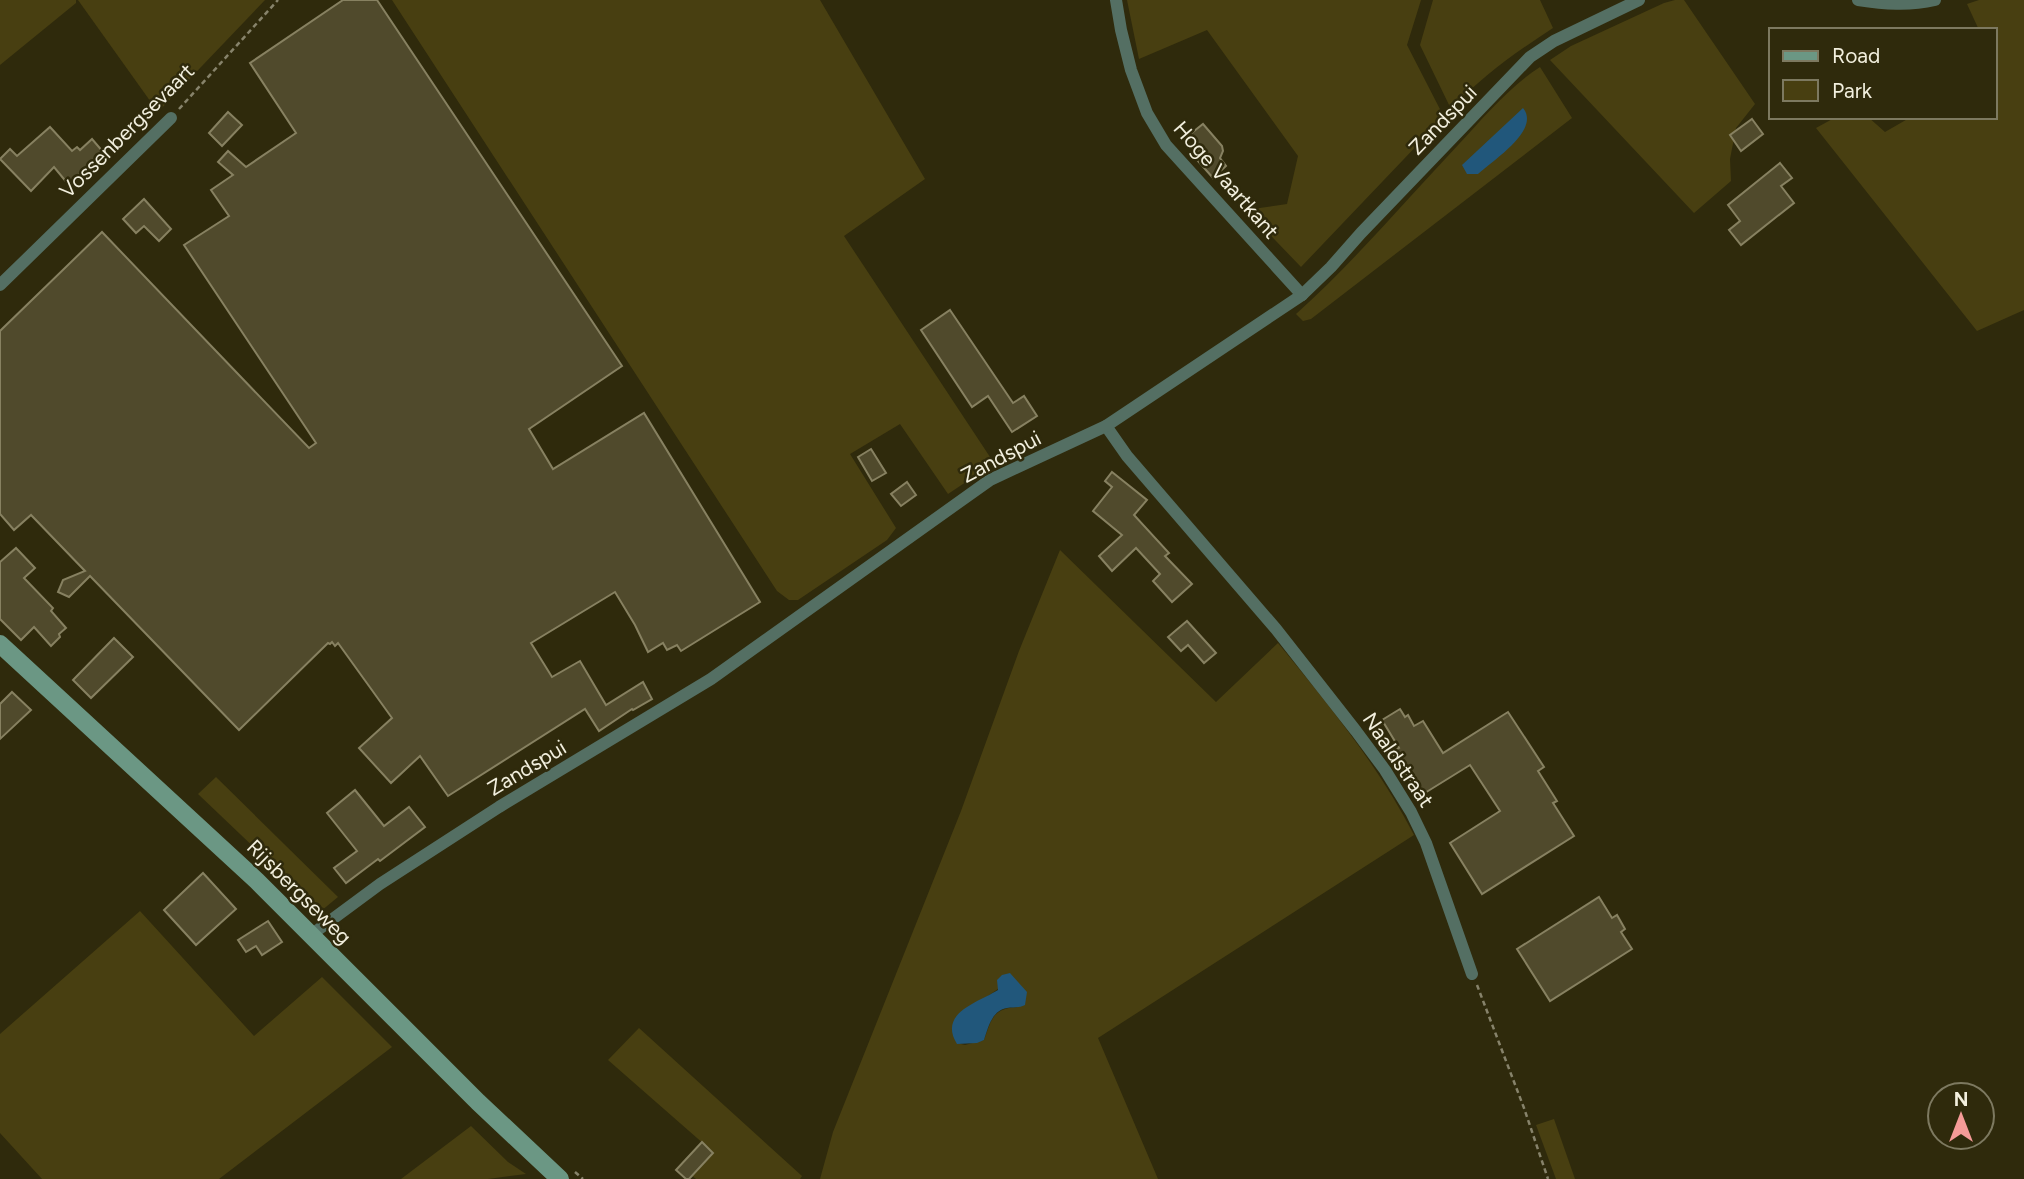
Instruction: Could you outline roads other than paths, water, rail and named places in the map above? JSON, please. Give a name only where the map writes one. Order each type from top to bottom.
[{"type":"main road","name":"Rijsbergseweg","points":[[0,643],[210,836],[478,1102],[560,1179]]},
{"type":"street","name":"Hoge Vaartkant","points":[[1116,0],[1131,70],[1147,113],[1166,145],[1302,295]]},
{"type":"street","name":"Zandspui","points":[[311,935],[380,884],[499,807],[711,679],[990,480],[1106,426],[1302,295],[1530,57],[1554,41],[1639,0]]},
{"type":"street","points":[[1858,0],[1880,4],[1918,4],[1935,0]]},
{"type":"street","name":"Vossenbergsevaart","points":[[0,285],[171,118]]},
{"type":"street","name":"Naaldstraat","points":[[1106,426],[1127,456],[1276,629],[1385,770],[1411,812],[1426,843],[1472,974]]},
{"type":"water","points":[[1523,108],[1527,117],[1521,135],[1478,174],[1467,174],[1462,165]]},
{"type":"water","points":[[1010,973],[1027,992],[1025,1005],[998,1012],[991,1020],[984,1040],[957,1044],[952,1033],[952,1024],[956,1017],[963,1010],[998,990],[997,980]]}]
